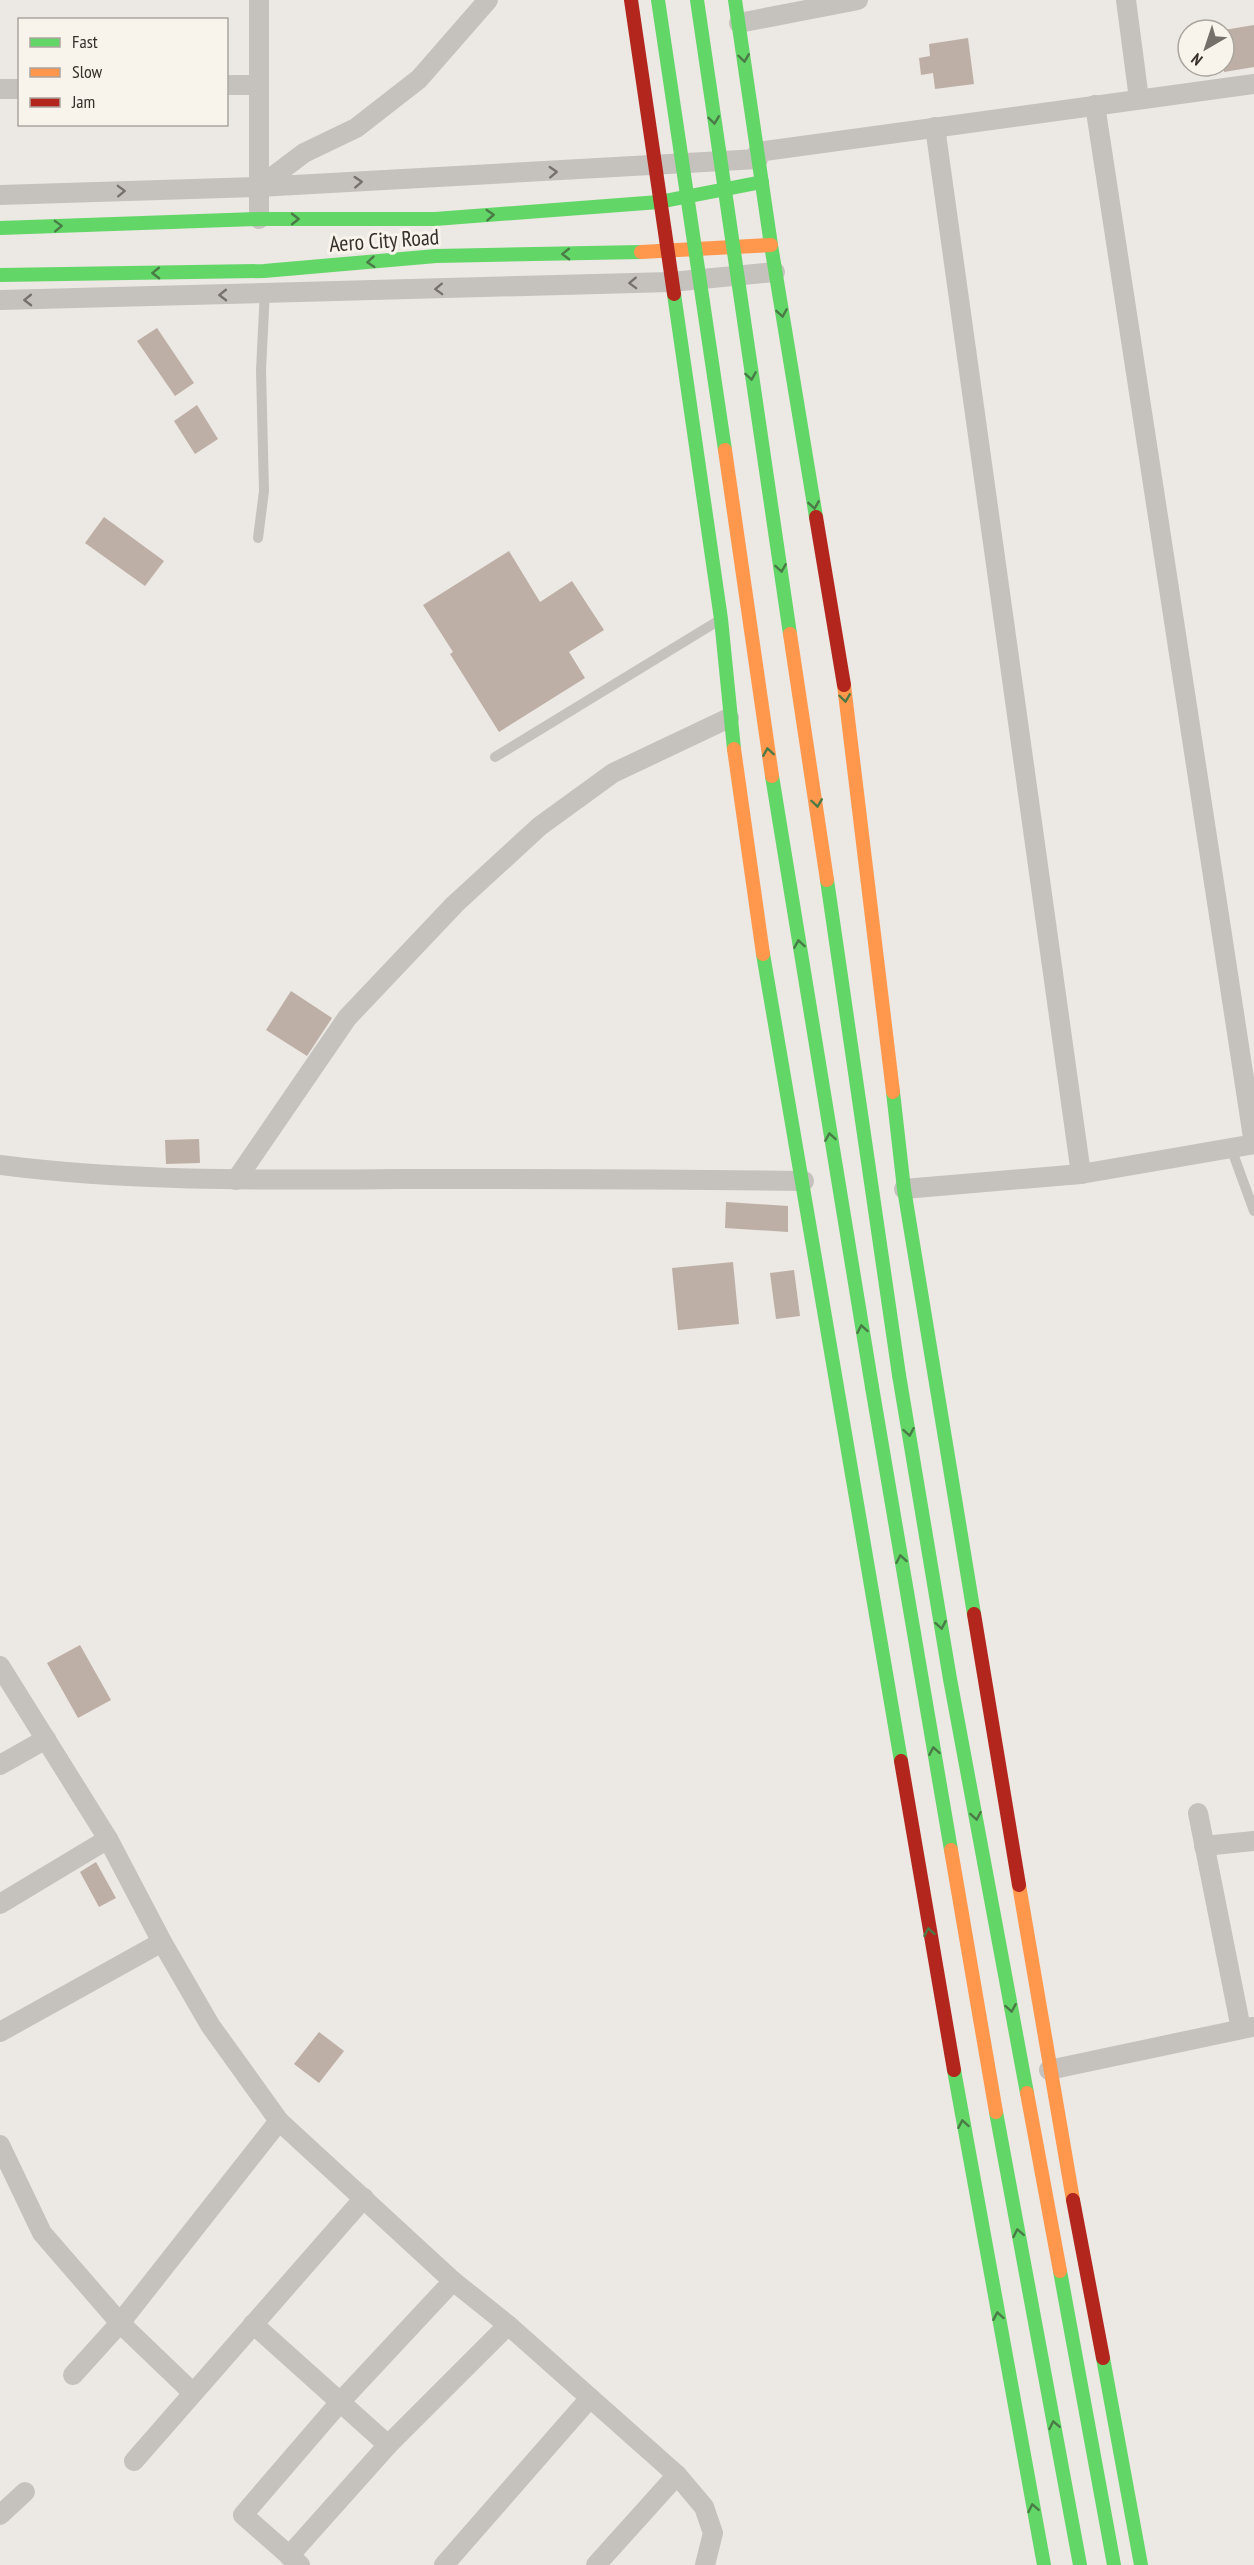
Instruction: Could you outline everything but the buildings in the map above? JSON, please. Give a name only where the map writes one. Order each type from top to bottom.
[{"type":"main road","points":[[631,0],[721,619],[729,718],[768,988],[804,1181],[938,1980],[1044,2565]]},
{"type":"main road","points":[[658,0],[761,706],[872,1387],[990,2081],[1080,2565]]},
{"type":"main road","points":[[697,0],[746,344],[810,753],[899,1375],[952,1691],[1114,2565]]},
{"type":"main road","points":[[735,0],[771,245],[846,698],[904,1189],[1049,2070],[1141,2565]]},
{"type":"main road","name":"Aero City Road","points":[[0,228],[259,219],[435,219],[659,202],[762,182]]},
{"type":"main road","name":"Aero City Road","points":[[0,275],[264,271],[436,256],[667,252],[771,245]]},
{"type":"street","points":[[259,0],[259,219]]},
{"type":"street","points":[[259,187],[304,153],[356,129],[419,79],[488,0]]},
{"type":"street","points":[[739,23],[858,0]]},
{"type":"street","points":[[1126,0],[1139,99]]},
{"type":"street","points":[[0,195],[259,187],[655,166],[758,156],[935,127],[1254,84]]},
{"type":"street","points":[[228,85],[259,85]]},
{"type":"street","points":[[0,89],[18,88]]},
{"type":"street","points":[[904,1189],[1081,1174],[1254,1144],[1095,105]]},
{"type":"street","points":[[935,127],[1081,1174]]},
{"type":"street","points":[[0,300],[671,282],[776,272]]},
{"type":"street","points":[[236,1180],[347,1018],[455,904],[540,826],[613,773],[729,718]]},
{"type":"street","points":[[0,1165],[63,1173],[236,1180],[618,1178],[804,1181]]},
{"type":"street","points":[[0,1666],[108,1839],[162,1942],[210,2025],[279,2121],[453,2281],[508,2325],[677,2475],[704,2507],[713,2533],[705,2565]]},
{"type":"street","points":[[0,1765],[46,1739]]},
{"type":"street","points":[[1049,2070],[1247,2028],[1198,1813]]},
{"type":"street","points":[[0,1904],[108,1839]]},
{"type":"street","points":[[1204,1846],[1254,1841]]},
{"type":"street","points":[[0,2032],[162,1942]]},
{"type":"street","points":[[74,2375],[120,2323],[279,2121]]},
{"type":"street","points":[[0,2145],[42,2233],[120,2323],[193,2393]]},
{"type":"street","points":[[134,2461],[364,2198]]},
{"type":"street","points":[[453,2281],[341,2401],[243,2515],[294,2560],[388,2445],[508,2325]]},
{"type":"street","points":[[253,2324],[388,2445]]},
{"type":"street","points":[[444,2565],[590,2398]]},
{"type":"street","points":[[596,2565],[677,2475]]},
{"type":"street","points":[[0,2515],[25,2492]]},
{"type":"lane","points":[[258,538],[264,490],[261,370],[264,271]]},
{"type":"lane","points":[[495,757],[721,619]]},
{"type":"lane","points":[[1231,1148],[1254,1211]]},
{"type":"traffic: fast","points":[[658,0],[725,450]]},
{"type":"traffic: fast","points":[[697,0],[790,634]]},
{"type":"traffic: fast","points":[[735,0],[771,245],[816,517]]},
{"type":"traffic: fast","points":[[0,228],[259,219],[435,219],[659,202],[762,182]]},
{"type":"traffic: fast","points":[[0,275],[264,271],[436,256],[641,252]]},
{"type":"traffic: fast","points":[[674,294],[721,619],[734,749]]},
{"type":"traffic: fast","points":[[772,776],[872,1387]]},
{"type":"traffic: fast","points":[[827,880],[899,1375]]},
{"type":"traffic: fast","points":[[763,954],[901,1761]]},
{"type":"traffic: fast","points":[[893,1092],[904,1189],[974,1614]]},
{"type":"traffic: fast","points":[[899,1375],[950,1679],[1027,2093]]},
{"type":"traffic: fast","points":[[872,1387],[951,1850]]},
{"type":"traffic: fast","points":[[954,2070],[1044,2565]]},
{"type":"traffic: fast","points":[[996,2112],[1080,2565]]},
{"type":"traffic: fast","points":[[1060,2271],[1114,2565]]},
{"type":"traffic: fast","points":[[1103,2358],[1141,2565]]},
{"type":"traffic: slow","points":[[641,252],[771,245]]},
{"type":"traffic: slow","points":[[725,450],[772,776]]},
{"type":"traffic: slow","points":[[790,634],[827,880]]},
{"type":"traffic: slow","points":[[844,685],[893,1092]]},
{"type":"traffic: slow","points":[[734,749],[763,954]]},
{"type":"traffic: slow","points":[[951,1850],[996,2112]]},
{"type":"traffic: slow","points":[[1019,1885],[1073,2200]]},
{"type":"traffic: slow","points":[[1027,2093],[1060,2271]]},
{"type":"traffic: jam","points":[[631,0],[674,294]]},
{"type":"traffic: jam","points":[[816,517],[844,685]]},
{"type":"traffic: jam","points":[[974,1614],[1019,1885]]},
{"type":"traffic: jam","points":[[901,1761],[954,2070]]},
{"type":"traffic: jam","points":[[1073,2200],[1103,2358]]}]
